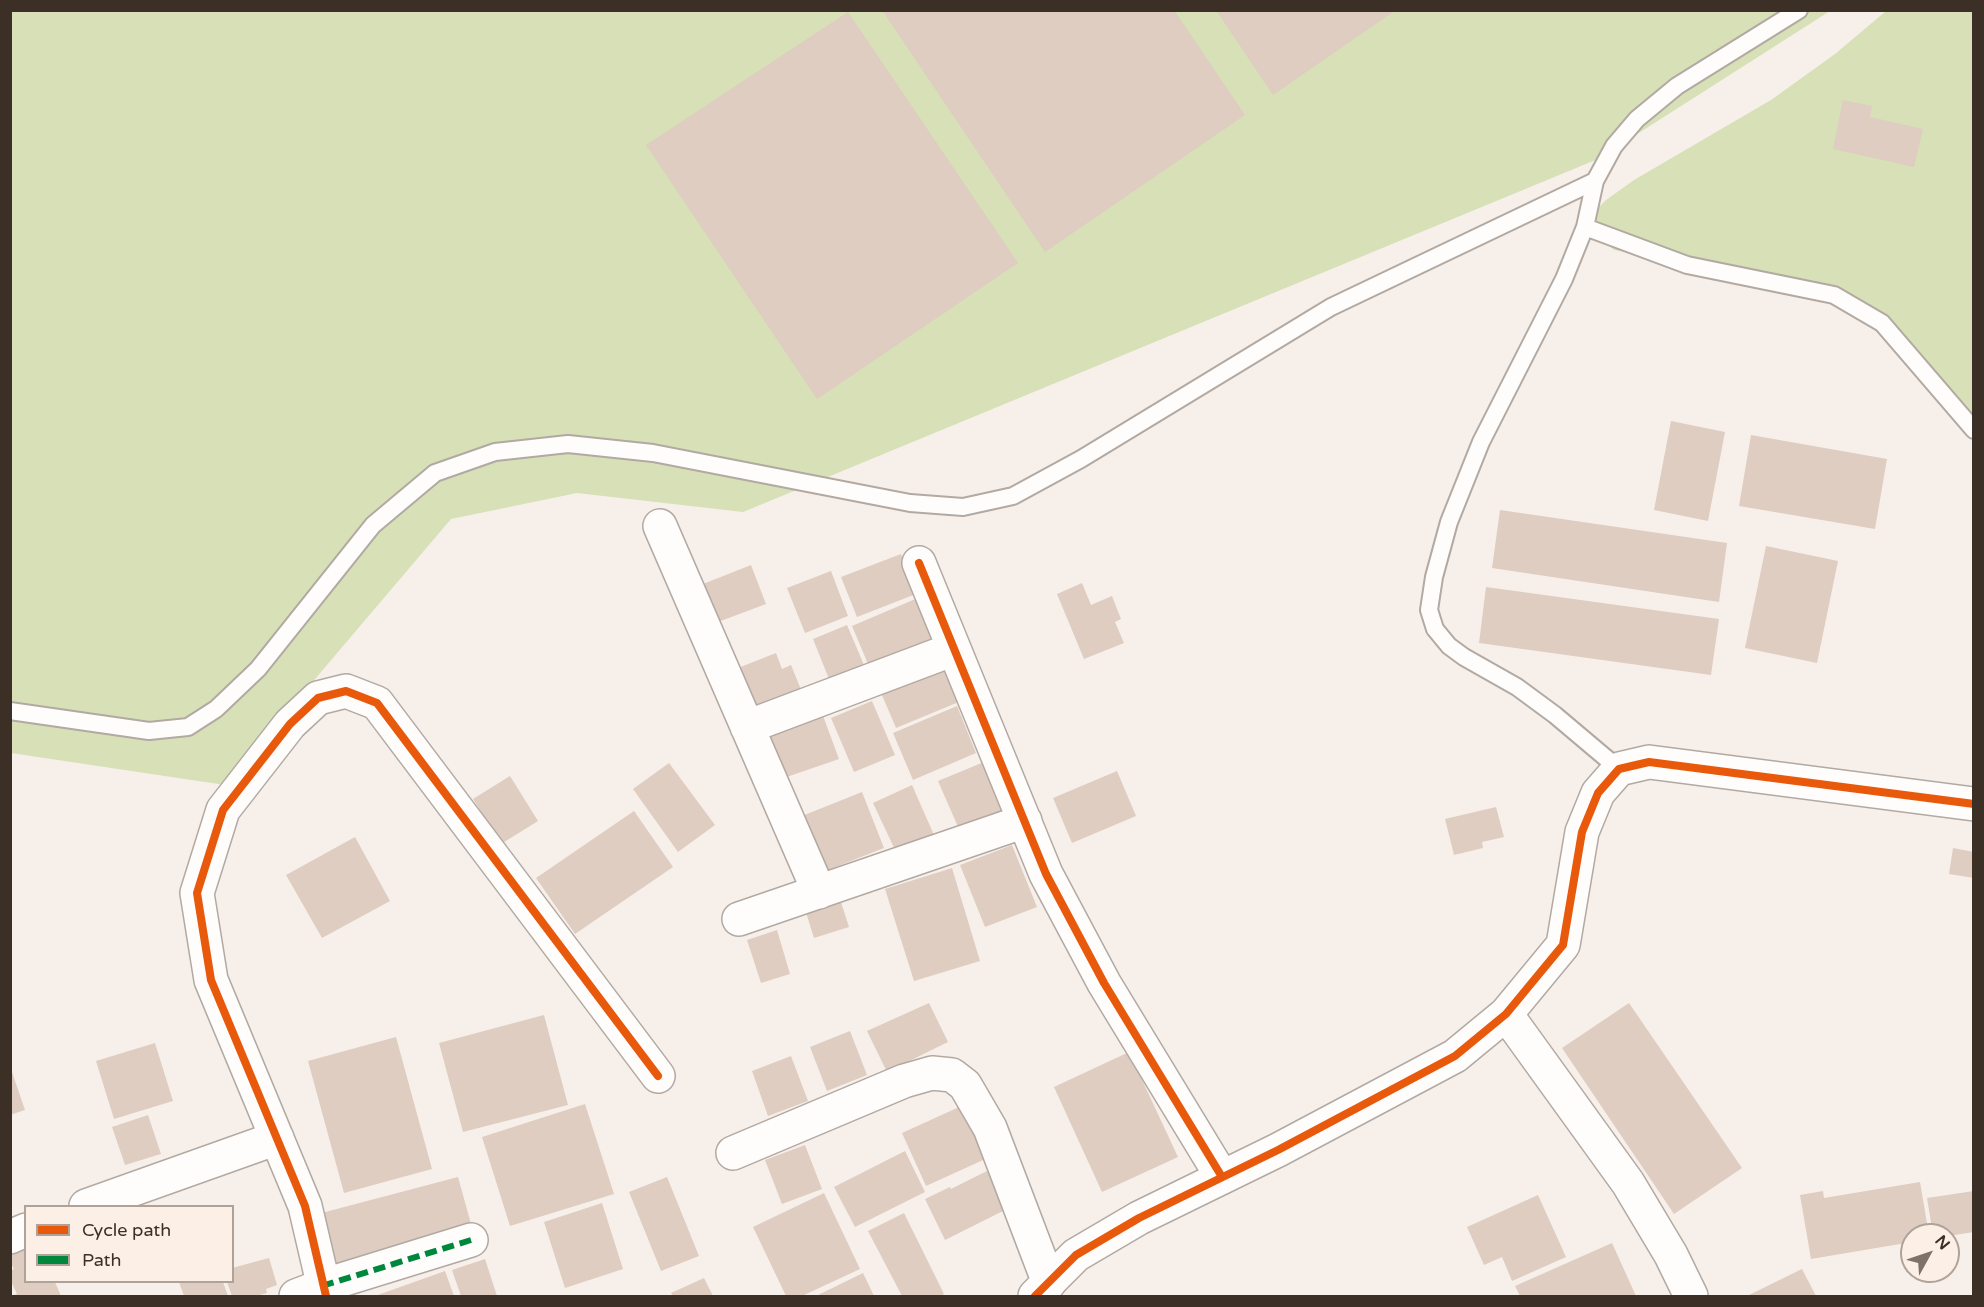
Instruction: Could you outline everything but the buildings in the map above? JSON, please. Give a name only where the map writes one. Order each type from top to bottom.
[{"type":"street","points":[[660,526],[819,892]]},
{"type":"street","points":[[919,563],[1046,874],[1104,982],[1222,1177]]},
{"type":"street","points":[[747,728],[954,649]]},
{"type":"street","points":[[471,1240],[314,1293],[306,1206],[211,980],[197,893],[223,810],[290,724],[318,698],[346,691],[377,703],[658,1076]]},
{"type":"street","points":[[733,1153],[904,1081],[932,1073],[952,1075],[965,1085],[990,1128],[1042,1290],[1076,1255],[1139,1218],[1278,1150],[1455,1056],[1506,1014],[1563,945],[1582,832],[1598,792],[1619,769],[1649,762],[1974,804]]},
{"type":"street","points":[[739,919],[1025,821]]},
{"type":"street","points":[[1506,1014],[1628,1184],[1671,1255],[1691,1296]]},
{"type":"street","points":[[89,1205],[277,1138]]},
{"type":"street","points":[[10,1237],[24,1231]]},
{"type":"lane","points":[[1619,769],[1555,715],[1517,687],[1449,646],[1435,629],[1428,610],[1434,577],[1449,522],[1477,452],[1564,279],[1585,227],[1595,180],[1614,146],[1637,119],[1677,86],[1799,10]]},
{"type":"lane","points":[[10,711],[149,731],[188,727],[216,709],[258,669],[373,525],[435,473],[495,452],[568,444],[653,453],[910,503],[963,507],[1013,496],[1081,459],[1331,307],[1595,180]]},
{"type":"lane","points":[[1585,227],[1687,266],[1834,294],[1882,323],[1974,430]]},
{"type":"green space","points":[[11,11],[1830,11],[1598,159],[743,512],[577,493],[451,519],[225,785],[11,753]]},
{"type":"green space","points":[[1886,11],[1973,11],[1973,421],[1894,325],[1849,293],[1614,250],[1599,237],[1595,225],[1599,207],[1606,200],[1634,180],[1771,100],[1835,54]]},
{"type":"marked path","points":[[322,1286],[471,1240]]},
{"type":"cycle path","points":[[919,563],[1046,874],[1104,983],[1222,1177]]},
{"type":"cycle path","points":[[326,1296],[305,1206],[211,980],[197,893],[223,810],[290,724],[318,698],[346,691],[377,703],[658,1076]]},
{"type":"cycle path","points":[[1035,1296],[1076,1255],[1139,1218],[1278,1150],[1455,1056],[1506,1014],[1563,945],[1582,832],[1598,793],[1619,769],[1649,762],[1974,804]]}]
